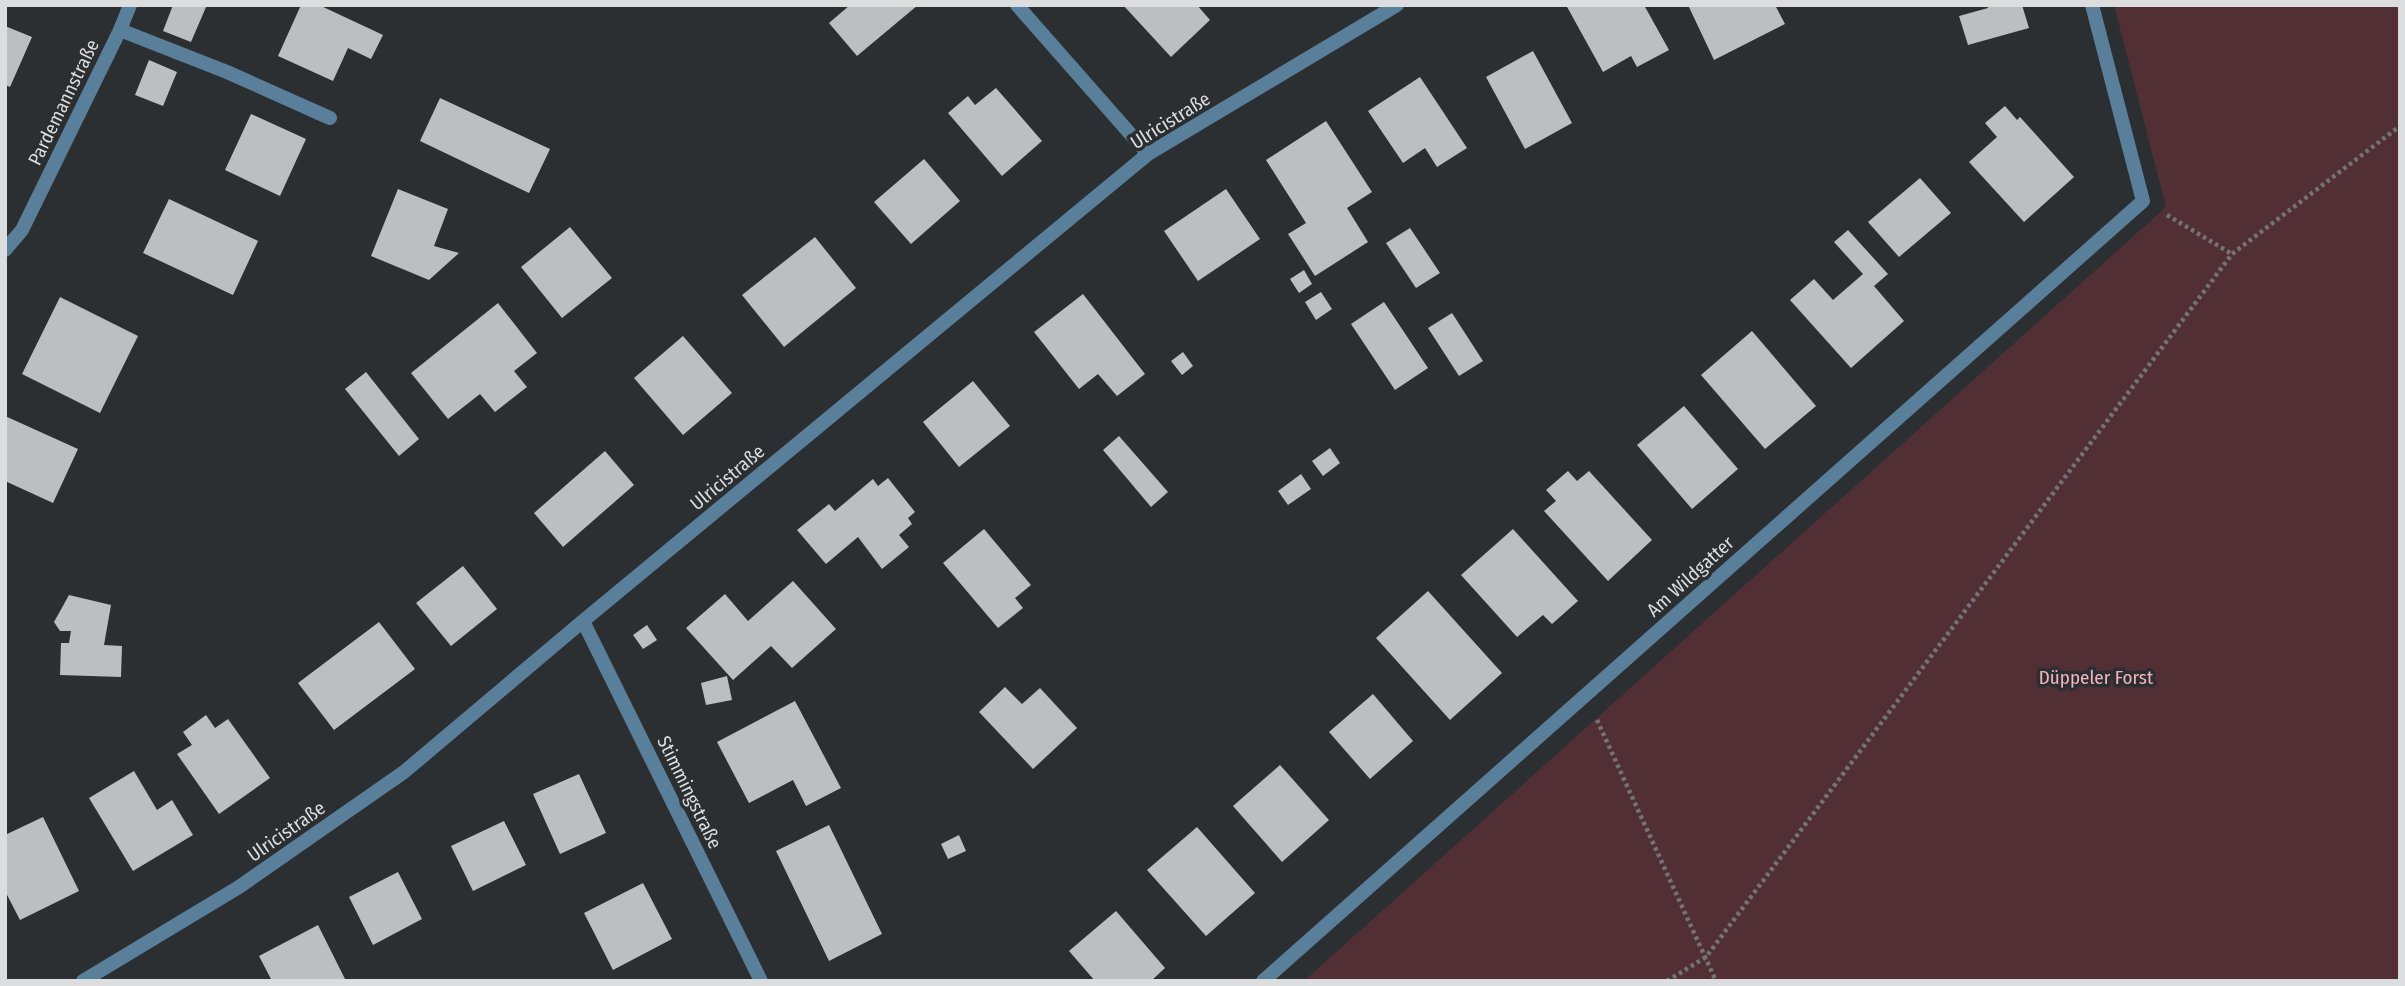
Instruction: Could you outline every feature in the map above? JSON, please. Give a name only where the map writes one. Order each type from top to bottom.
[{"type":"street","name":"Pardemannstraße","points":[[5,250],[22,230],[130,5]]},
{"type":"street","points":[[1017,5],[1149,154]]},
{"type":"street","name":"Ulricistraße","points":[[83,981],[239,887],[404,772],[1149,154],[1397,5]]},
{"type":"street","points":[[2092,5],[2143,201]]},
{"type":"street","points":[[120,30],[227,72],[330,118]]},
{"type":"street","name":"Am Wildgatter","points":[[1263,981],[2143,201]]},
{"type":"street","name":"Stimmingstraße","points":[[583,621],[761,981]]},
{"type":"path","points":[[1667,981],[1706,957],[2232,254],[2400,126]]},
{"type":"path","points":[[2143,201],[2232,254]]},
{"type":"path","points":[[1586,695],[1716,981]]},
{"type":"green space","name":"Düppeler Forst","points":[[2114,5],[2400,5],[2400,981],[1304,981],[2166,207]]},
{"type":"building","points":[[173,5],[206,7],[191,42],[163,31]]},
{"type":"building","points":[[301,5],[319,5],[383,35],[371,59],[348,48],[333,81],[278,56]]},
{"type":"building","points":[[850,5],[918,5],[857,56],[829,23]]},
{"type":"building","points":[[1123,5],[1197,5],[1210,20],[1171,57]]},
{"type":"building","points":[[1566,5],[1644,5],[1669,50],[1637,67],[1631,56],[1603,72]]},
{"type":"building","points":[[1688,5],[1775,5],[1785,24],[1714,60]]},
{"type":"building","points":[[1987,5],[2022,5],[2029,28],[1968,45],[1959,16],[1988,8]]},
{"type":"building","points":[[5,26],[32,37],[10,87],[5,85]]},
{"type":"building","points":[[1533,51],[1572,123],[1525,149],[1486,77]]},
{"type":"building","points":[[149,60],[177,72],[163,106],[135,95]]},
{"type":"building","points":[[1420,77],[1467,148],[1437,167],[1425,148],[1403,163],[1368,111]]},
{"type":"building","points":[[996,88],[1042,141],[1002,176],[948,113],[968,96],[975,105]]},
{"type":"building","points":[[440,98],[550,149],[529,193],[420,141]]},
{"type":"building","points":[[2005,106],[2017,120],[2020,117],[2074,177],[2024,222],[1969,162],[1997,137],[1985,123]]},
{"type":"building","points":[[251,114],[306,139],[280,196],[225,170]]},
{"type":"building","points":[[1326,121],[1372,192],[1347,208],[1368,242],[1315,276],[1288,234],[1306,223],[1266,160]]},
{"type":"building","points":[[924,159],[960,201],[911,244],[874,202]]},
{"type":"building","points":[[1920,178],[1951,213],[1899,257],[1868,222]]},
{"type":"building","points":[[398,189],[448,209],[434,246],[459,253],[429,280],[371,256]]},
{"type":"building","points":[[1226,189],[1260,239],[1198,281],[1164,231]]},
{"type":"building","points":[[169,199],[258,241],[233,295],[143,253]]},
{"type":"building","points":[[570,227],[612,278],[562,318],[521,267]]},
{"type":"building","points":[[1410,228],[1440,273],[1416,288],[1386,243]]},
{"type":"building","points":[[1848,230],[1888,274],[1874,286],[1904,321],[1851,368],[1790,300],[1814,279],[1833,300],[1863,274],[1834,242]]},
{"type":"building","points":[[815,237],[856,288],[784,347],[742,295]]},
{"type":"building","points":[[1304,270],[1312,284],[1299,293],[1290,279]]},
{"type":"building","points":[[1321,292],[1332,309],[1316,320],[1305,302]]},
{"type":"building","points":[[1083,294],[1145,374],[1117,396],[1098,374],[1079,389],[1034,332]]},
{"type":"building","points":[[60,297],[138,336],[100,413],[22,374]]},
{"type":"building","points":[[1384,302],[1428,368],[1395,390],[1351,324]]},
{"type":"building","points":[[498,303],[537,353],[514,371],[527,387],[495,412],[480,394],[448,419],[411,373]]},
{"type":"building","points":[[1452,313],[1483,361],[1459,376],[1428,328]]},
{"type":"building","points":[[1752,331],[1816,406],[1765,449],[1701,375]]},
{"type":"building","points":[[683,336],[732,393],[683,435],[634,378]]},
{"type":"building","points":[[1183,352],[1193,366],[1182,375],[1171,361]]},
{"type":"building","points":[[366,372],[419,439],[399,456],[345,389]]},
{"type":"building","points":[[973,381],[1010,426],[959,467],[923,422]]},
{"type":"building","points":[[1684,406],[1738,469],[1692,509],[1637,445]]},
{"type":"building","points":[[5,416],[78,449],[53,503],[5,481]]},
{"type":"building","points":[[1119,436],[1168,492],[1151,507],[1103,450]]},
{"type":"building","points":[[1330,448],[1340,463],[1323,476],[1312,461]]},
{"type":"building","points":[[605,451],[634,485],[563,547],[534,513]]},
{"type":"building","points":[[1568,471],[1577,481],[1589,471],[1652,540],[1608,581],[1544,511],[1556,501],[1546,490]]},
{"type":"building","points":[[1301,474],[1311,489],[1288,505],[1278,491]]},
{"type":"building","points":[[888,478],[915,512],[908,518],[912,524],[899,535],[909,547],[882,569],[858,537],[826,564],[797,530],[829,504],[835,511],[873,479],[878,486]]},
{"type":"building","points":[[984,529],[1031,585],[1015,598],[1023,608],[998,628],[943,563]]},
{"type":"building","points":[[1513,529],[1578,601],[1552,624],[1543,615],[1517,637],[1461,575]]},
{"type":"building","points":[[463,566],[497,609],[451,646],[416,603]]},
{"type":"building","points":[[793,581],[836,629],[792,668],[771,646],[733,680],[686,628],[725,594],[748,621]]},
{"type":"building","points":[[1428,591],[1502,673],[1450,720],[1376,638]]},
{"type":"building","points":[[69,595],[111,605],[104,645],[122,646],[121,677],[60,675],[61,643],[69,643],[71,631],[60,631],[54,622]]},
{"type":"building","points":[[379,622],[415,669],[334,730],[298,683]]},
{"type":"building","points":[[647,625],[657,640],[643,649],[633,635]]},
{"type":"building","points":[[727,676],[732,700],[706,705],[701,683]]},
{"type":"building","points":[[1005,687],[1022,704],[1040,688],[1077,728],[1033,769],[979,712]]},
{"type":"building","points":[[1373,694],[1413,741],[1370,779],[1329,732]]},
{"type":"building","points":[[795,701],[841,788],[806,806],[793,780],[749,803],[717,742]]},
{"type":"building","points":[[206,715],[215,728],[228,719],[270,778],[219,814],[177,754],[192,745],[183,732]]},
{"type":"building","points":[[1280,765],[1329,820],[1282,862],[1233,806]]},
{"type":"building","points":[[134,771],[157,810],[172,800],[193,835],[133,871],[89,798]]},
{"type":"building","points":[[579,774],[606,833],[560,854],[533,794]]},
{"type":"building","points":[[43,817],[79,891],[20,920],[5,891],[5,835]]},
{"type":"building","points":[[504,821],[526,865],[473,891],[451,846]]},
{"type":"building","points":[[829,825],[882,934],[829,961],[776,851]]},
{"type":"building","points":[[1197,827],[1255,893],[1206,936],[1147,870]]},
{"type":"building","points":[[959,835],[966,851],[948,859],[941,844]]},
{"type":"building","points":[[398,872],[422,919],[373,945],[349,897]]},
{"type":"building","points":[[643,883],[672,939],[613,970],[584,913]]},
{"type":"building","points":[[1116,911],[1165,968],[1151,981],[1095,981],[1069,951]]},
{"type":"building","points":[[318,925],[346,981],[272,981],[259,956]]}]
